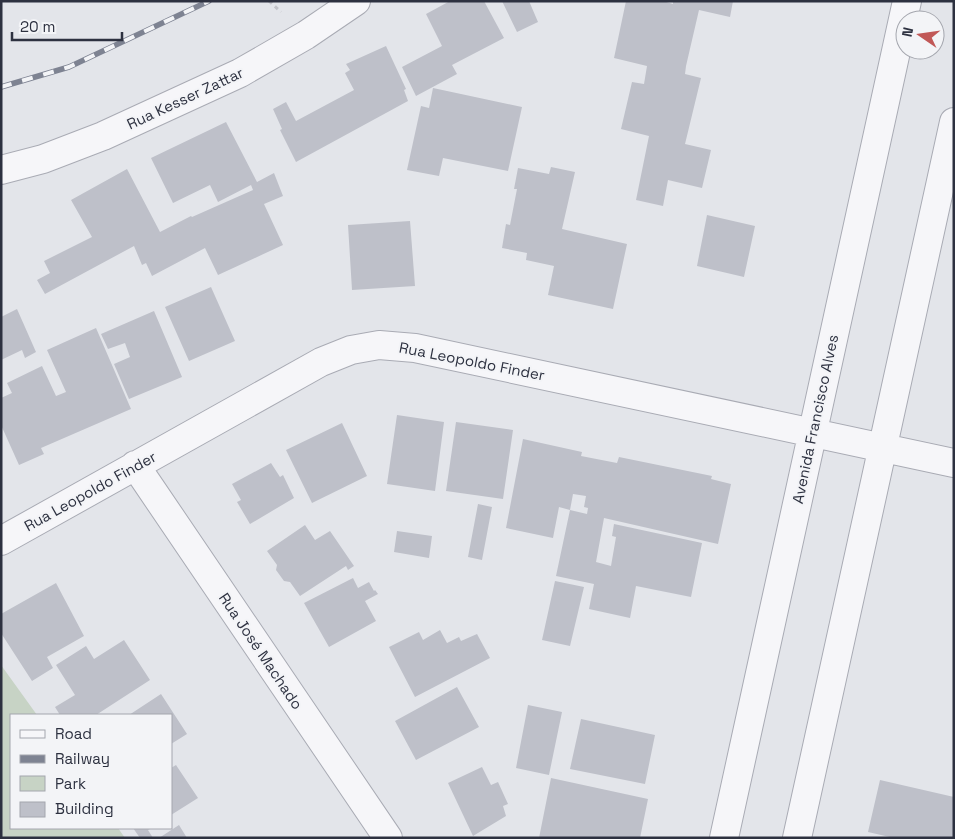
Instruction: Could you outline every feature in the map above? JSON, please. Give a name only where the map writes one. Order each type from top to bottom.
[{"type":"street","name":"Rua Kesser Zattar","points":[[1,170],[42,159],[103,136],[240,73],[306,34],[356,1]]},
{"type":"street","name":"Avenida Francisco Alves","points":[[724,838],[906,1]]},
{"type":"street","points":[[797,838],[954,122]]},
{"type":"street","name":"Rua Leopoldo Finder","points":[[1,541],[322,362],[351,350],[378,345],[415,348],[954,463]]},
{"type":"street","name":"Rua José Machado","points":[[135,465],[388,838]]},
{"type":"green space","points":[[1,665],[36,714],[10,714],[10,829],[119,829],[125,838],[1,838]]},
{"type":"building","points":[[450,1],[484,1],[504,38],[452,65],[457,74],[416,96],[402,67],[442,46],[426,14]]},
{"type":"building","points":[[502,1],[529,1],[538,22],[517,32]]},
{"type":"building","points":[[626,1],[663,1],[673,4],[673,1],[733,1],[730,17],[699,10],[686,66],[685,74],[701,78],[685,144],[711,150],[702,188],[668,180],[663,206],[636,200],[649,136],[621,129],[632,82],[644,84],[647,66],[614,58]]},
{"type":"building","points":[[386,46],[406,89],[404,90],[408,101],[296,162],[280,130],[282,129],[273,109],[286,102],[296,121],[354,90],[345,73],[350,70],[346,64]]},
{"type":"building","points":[[433,88],[522,107],[508,171],[443,158],[439,176],[407,170],[421,106],[429,108]]},
{"type":"building","points":[[226,122],[257,182],[274,173],[283,196],[264,204],[283,245],[218,275],[205,248],[152,276],[146,263],[142,265],[134,246],[45,294],[37,280],[50,273],[44,261],[92,237],[71,200],[127,169],[160,232],[191,216],[253,190],[251,185],[218,202],[210,185],[173,203],[151,158]]},
{"type":"building","points":[[551,167],[575,172],[562,229],[627,244],[613,309],[548,295],[554,266],[526,260],[527,253],[502,248],[506,224],[510,225],[517,189],[514,189],[518,168],[549,174]]},
{"type":"building","points":[[707,215],[755,226],[744,277],[697,266]]},
{"type":"building","points":[[410,221],[415,286],[352,290],[348,225]]},
{"type":"building","points":[[211,287],[235,341],[189,361],[165,307]]},
{"type":"building","points":[[17,309],[36,352],[25,358],[22,350],[1,360],[1,317]]},
{"type":"building","points":[[154,311],[182,377],[129,399],[114,364],[130,357],[125,343],[108,349],[101,334]]},
{"type":"building","points":[[96,328],[131,409],[41,448],[44,454],[19,465],[1,425],[1,398],[12,393],[7,383],[42,366],[56,396],[66,392],[47,350]]},
{"type":"building","points":[[397,415],[444,422],[435,491],[387,484]]},
{"type":"building","points":[[456,422],[513,430],[503,499],[446,491]]},
{"type":"building","points":[[342,423],[367,476],[312,503],[286,450]]},
{"type":"building","points":[[523,439],[582,452],[581,456],[617,463],[619,457],[712,476],[711,479],[731,484],[718,544],[604,518],[596,562],[611,566],[616,537],[612,536],[614,524],[702,543],[691,597],[636,586],[630,618],[589,609],[594,584],[556,576],[570,510],[559,507],[553,538],[506,528]],"holes":[[[573,494],[586,496],[584,507],[588,508],[587,514],[570,510]]]},
{"type":"building","points":[[271,463],[280,477],[283,475],[294,498],[250,524],[237,502],[241,500],[232,484]]},
{"type":"building","points":[[478,504],[492,507],[482,560],[468,557]]},
{"type":"building","points":[[305,525],[315,540],[330,531],[354,566],[348,570],[346,566],[300,596],[290,582],[284,581],[276,570],[277,565],[267,551]]},
{"type":"building","points":[[397,531],[432,536],[429,558],[394,552]]},
{"type":"building","points":[[353,578],[358,588],[369,582],[378,594],[365,601],[376,621],[329,647],[304,603]]},
{"type":"building","points":[[555,581],[584,587],[570,646],[542,640]]},
{"type":"building","points":[[56,583],[84,636],[47,657],[53,668],[32,681],[1,633],[1,614]]},
{"type":"building","points":[[440,630],[447,643],[459,637],[461,641],[477,634],[490,658],[415,697],[389,647],[419,632],[423,640]]},
{"type":"building","points":[[124,640],[150,680],[98,714],[59,714],[55,707],[75,695],[56,665],[86,646],[94,659]]},
{"type":"building","points":[[457,687],[479,727],[416,760],[395,721]]},
{"type":"building","points":[[161,694],[187,734],[172,743],[172,714],[131,714]]},
{"type":"building","points":[[528,705],[562,712],[549,775],[516,768]]},
{"type":"building","points":[[581,719],[655,735],[645,784],[570,769]]},
{"type":"building","points":[[176,765],[198,798],[172,814],[172,767]]},
{"type":"building","points":[[482,767],[491,785],[498,782],[508,804],[503,806],[506,816],[473,836],[448,783]]},
{"type":"building","points":[[551,778],[648,799],[640,838],[539,838]]},
{"type":"building","points":[[880,780],[954,797],[954,838],[894,838],[868,832]]},
{"type":"building","points":[[179,825],[187,838],[159,838]]},
{"type":"building","points":[[134,829],[150,829],[148,830],[153,838],[140,838]]},
{"type":"railway","points":[[1,87],[69,67],[209,1]]}]
